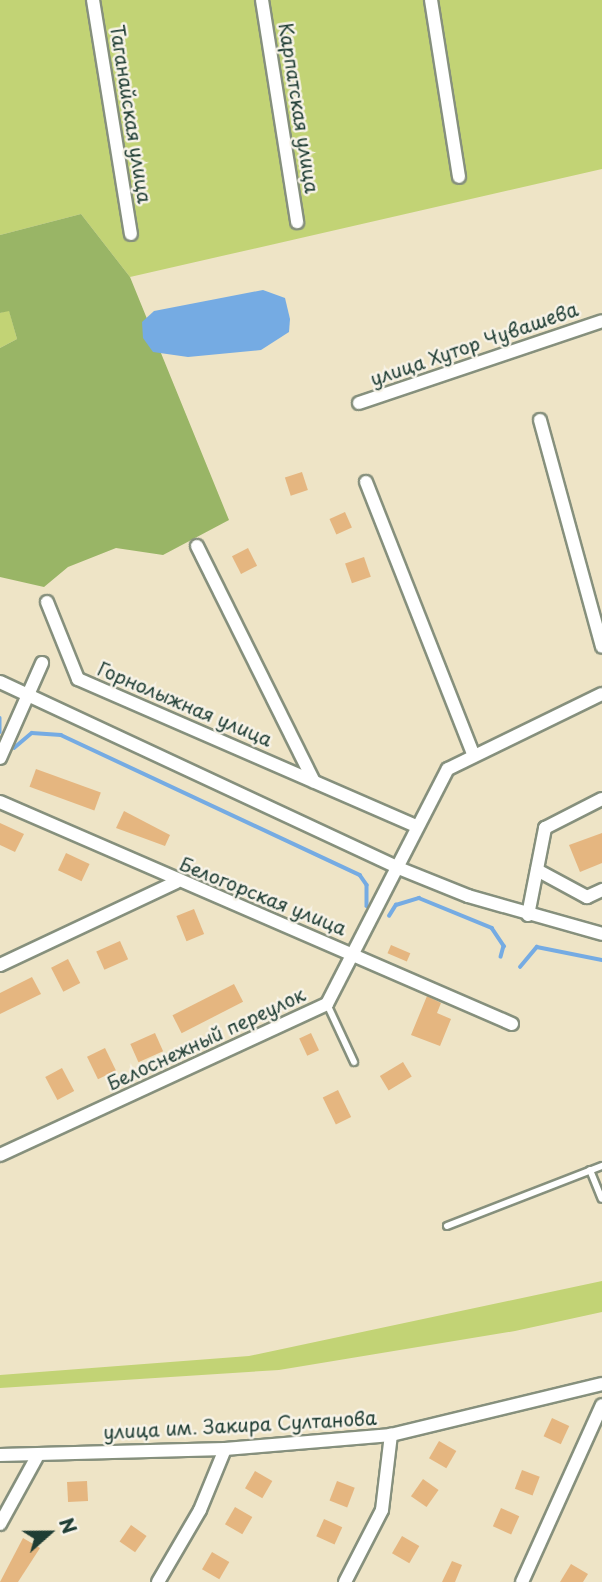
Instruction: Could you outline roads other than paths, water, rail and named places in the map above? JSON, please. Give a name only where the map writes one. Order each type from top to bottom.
[{"type":"street","name":"Таганайская улица","points":[[93,0],[131,234]]},
{"type":"street","name":"Карпатская улица","points":[[262,0],[297,222]]},
{"type":"street","points":[[431,0],[459,177]]},
{"type":"street","name":"улица Хутор Чувашева","points":[[359,403],[602,321]]},
{"type":"street","points":[[540,420],[602,647]]},
{"type":"street","points":[[366,482],[473,754]]},
{"type":"street","name":"Горнолыжная улица","points":[[197,546],[314,782]]},
{"type":"street","name":"Горнолыжная улица","points":[[47,602],[78,679],[414,825]]},
{"type":"street","points":[[0,758],[43,663]]},
{"type":"street","points":[[0,682],[396,867],[528,915],[602,934]]},
{"type":"street","name":"Белоснежный переулок","points":[[0,1155],[327,1004],[355,955],[414,825],[448,769],[473,754],[602,694]]},
{"type":"street","points":[[528,915],[545,828],[602,799]]},
{"type":"street","name":"Белогорская улица","points":[[0,802],[176,882],[355,955],[512,1024]]},
{"type":"street","points":[[537,870],[587,897],[602,890]]},
{"type":"street","points":[[0,965],[176,882]]},
{"type":"street","name":"улица им. Закира Султанова","points":[[0,1455],[225,1449],[391,1435],[602,1384]]},
{"type":"street","points":[[522,1582],[602,1405]]},
{"type":"street","points":[[345,1582],[382,1510],[391,1435]]},
{"type":"street","points":[[158,1582],[200,1510],[225,1449]]},
{"type":"street","points":[[0,1524],[38,1455]]},
{"type":"lane","points":[[327,1004],[354,1062]]},
{"type":"lane","points":[[447,1226],[602,1166]]},
{"type":"lane","points":[[590,1170],[602,1199]]},
{"type":"water","points":[[263,290],[285,298],[290,319],[289,332],[261,350],[188,357],[153,352],[143,338],[142,322],[154,311]]},
{"type":"waterway","points":[[0,718],[0,732]]},
{"type":"waterway","points":[[14,748],[32,733],[61,735],[360,875],[367,885],[367,906]]},
{"type":"waterway","points":[[389,916],[396,905],[419,898],[492,928],[504,946],[501,957]]},
{"type":"waterway","points":[[520,967],[537,947],[602,960]]}]
